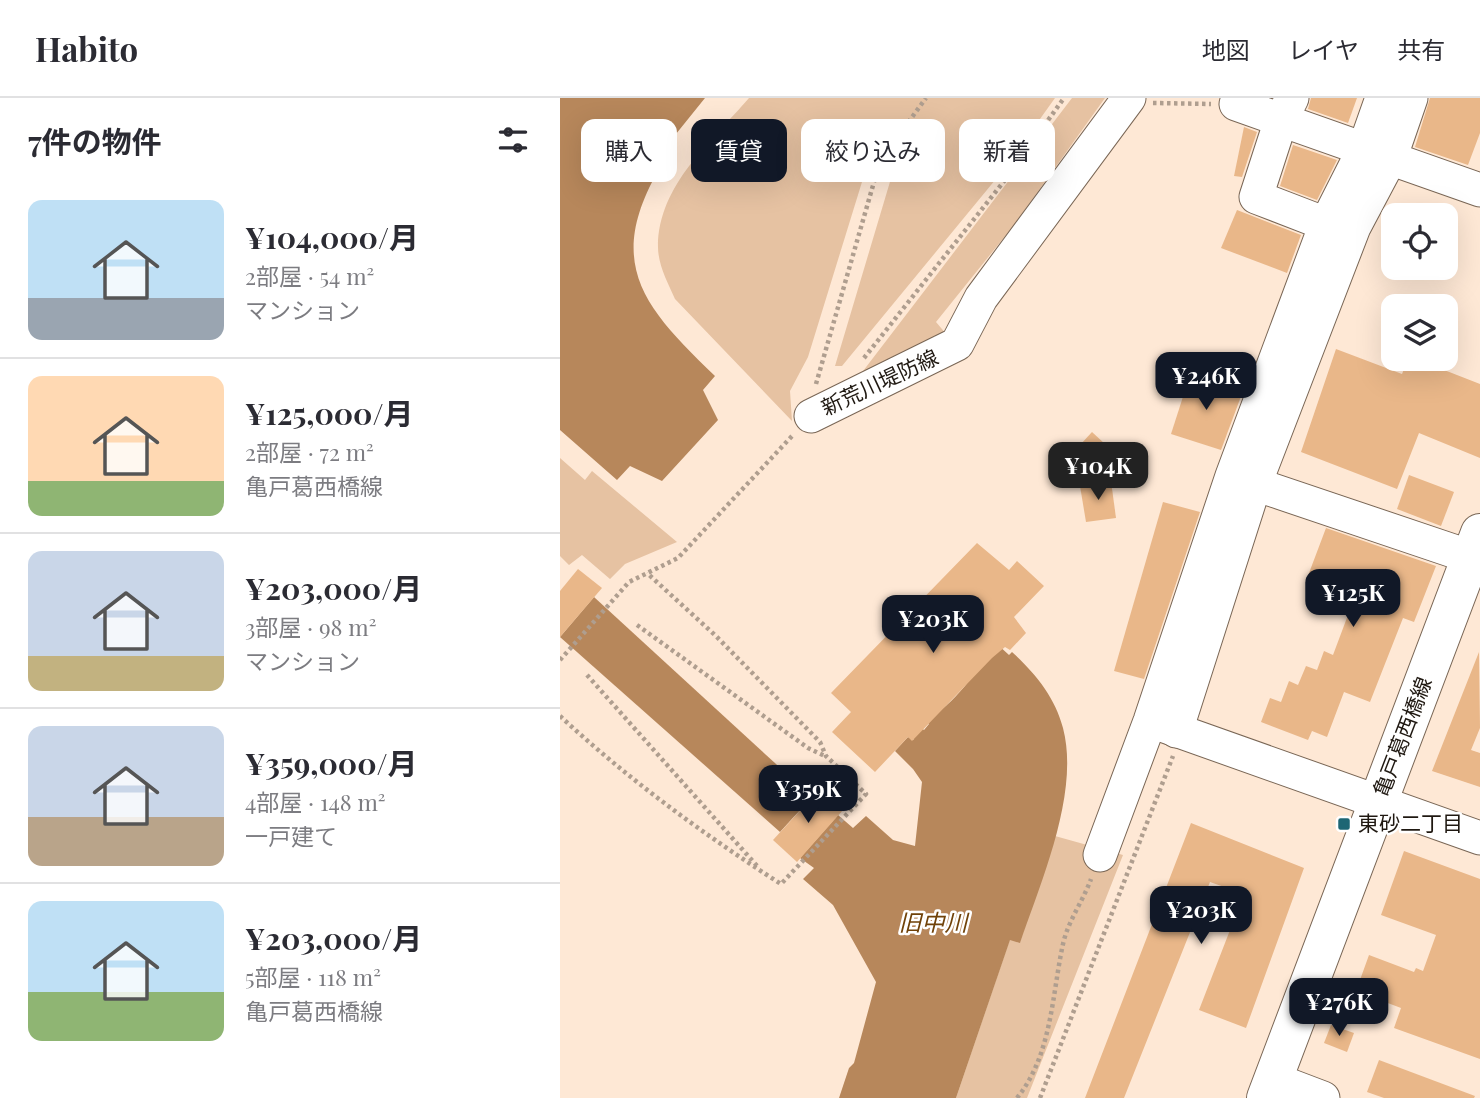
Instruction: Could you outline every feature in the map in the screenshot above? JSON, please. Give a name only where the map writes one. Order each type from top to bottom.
[{"type":"main road","name":"亀戸葛西橋線","points":[[1269,1089],[1475,545]]},
{"type":"street","name":"新荒川堤防線","points":[[811,416],[957,344],[981,298],[1129,98]]},
{"type":"street","points":[[1243,480],[1354,227],[1377,154],[1382,98]]},
{"type":"street","points":[[1100,855],[1163,726],[1326,224],[1377,154],[1411,98]]},
{"type":"street","points":[[1236,104],[1287,109],[1377,154],[1480,190]]},
{"type":"street","points":[[1287,109],[1256,197],[1326,224]]},
{"type":"street","points":[[1243,480],[1475,545]]},
{"type":"street","points":[[1163,726],[1480,838]]},
{"type":"street","points":[[1269,1089],[1323,1098]]},
{"type":"path","points":[[811,416],[818,371],[880,161],[926,98]]},
{"type":"path","points":[[860,363],[1005,180],[1064,98]]},
{"type":"path","points":[[1143,98],[1152,103],[1236,104]]},
{"type":"path","name":"新荒川堤防線","points":[[560,660],[629,582],[678,558],[811,416]]},
{"type":"path","points":[[648,573],[820,742],[826,756]]},
{"type":"path","points":[[560,716],[603,755],[781,884],[866,794],[826,756],[808,748],[637,625]]},
{"type":"path","points":[[587,675],[764,873]]},
{"type":"path","points":[[1040,1098],[1173,757],[1163,726]]},
{"type":"path","points":[[1017,1098],[1034,1066],[1047,1029],[1057,991],[1063,942],[1100,855]]},
{"type":"shaded area","points":[[749,98],[1055,98],[1040,119],[959,119],[959,182],[993,182],[842,366],[835,366],[890,182],[945,182],[945,119],[801,119],[801,182],[862,182],[808,357],[790,391],[792,421],[675,299],[658,254],[660,225],[667,204],[691,164],[691,182],[787,182],[787,119],[730,119]]},
{"type":"shaded area","points":[[1072,98],[1105,98],[1055,168],[1055,120]]},
{"type":"shaded area","points":[[1008,182],[1045,182],[936,322],[947,335],[860,375]]},
{"type":"shaded area","points":[[560,458],[585,480],[592,471],[677,542],[625,564],[610,579],[582,555],[569,565],[560,556]]},
{"type":"shaded area","points":[[1055,836],[1123,855],[1027,1098],[956,1098],[1010,939],[1020,942]]},
{"type":"water","points":[[560,98],[705,98],[677,133],[677,119],[581,119],[581,182],[653,182],[642,204],[635,234],[634,260],[641,284],[653,307],[715,376],[703,390],[718,420],[662,481],[630,466],[617,480],[560,430]]},
{"type":"water","points":[[594,597],[812,797],[780,832],[560,637]]},
{"type":"water","name":"旧中川","points":[[997,644],[1009,655],[1012,652],[1029,668],[1055,706],[1063,728],[1067,753],[1062,808],[1056,837],[1038,892],[1020,943],[1010,940],[956,1098],[839,1098],[849,1068],[854,1063],[876,982],[833,905],[803,879],[814,868],[800,858],[838,815],[853,828],[866,816],[893,840],[915,846],[922,782],[895,751],[908,737],[914,740],[910,736],[919,726],[924,730],[929,724],[925,720],[956,696]]},
{"type":"building","points":[[1311,98],[1357,98],[1348,123],[1308,109]]},
{"type":"building","points":[[1430,98],[1480,98],[1480,133],[1468,165],[1415,147]]},
{"type":"building","points":[[1244,127],[1257,132],[1242,177],[1234,176]]},
{"type":"building","points":[[1293,145],[1337,160],[1317,200],[1280,186]]},
{"type":"building","points":[[1237,210],[1301,235],[1287,273],[1221,248]]},
{"type":"building","points":[[1336,349],[1381,366],[1381,371],[1402,374],[1403,371],[1447,371],[1480,384],[1480,458],[1419,433],[1397,489],[1301,452]]},
{"type":"building","points":[[1190,375],[1243,391],[1221,450],[1171,434]]},
{"type":"building","points":[[1092,432],[1105,444],[1094,457],[1080,445]]},
{"type":"building","points":[[1409,475],[1454,492],[1441,526],[1397,509]]},
{"type":"building","points":[[1111,481],[1116,518],[1086,522],[1080,486]]},
{"type":"building","points":[[1163,502],[1200,512],[1144,679],[1114,671]]},
{"type":"building","points":[[1326,528],[1436,566],[1414,622],[1403,618],[1370,702],[1344,692],[1327,737],[1312,731],[1308,740],[1261,722],[1270,698],[1281,702],[1289,681],[1298,685],[1306,666],[1317,670],[1324,651],[1333,655],[1354,599],[1306,581]]},
{"type":"building","points":[[977,543],[1009,570],[1017,561],[1044,586],[1014,617],[1026,633],[1010,650],[1005,647],[992,658],[912,741],[908,737],[875,772],[832,732],[851,712],[831,693]]},
{"type":"building","points":[[578,569],[602,588],[560,637],[560,591]]},
{"type":"building","points":[[1479,652],[1480,728],[1471,750],[1480,753],[1480,787],[1432,771]]},
{"type":"building","points":[[820,789],[843,810],[797,862],[773,840]]},
{"type":"building","points":[[1191,823],[1304,868],[1246,1028],[1199,1010],[1244,894],[1210,882],[1124,1098],[1085,1098]]},
{"type":"building","points":[[1404,851],[1480,879],[1480,1059],[1394,1028],[1401,1008],[1356,991],[1369,955],[1414,972],[1416,968],[1423,971],[1436,935],[1381,915]]},
{"type":"building","points":[[1331,1025],[1354,1033],[1347,1052],[1324,1043]]},
{"type":"building","points":[[1379,1060],[1475,1096],[1384,1098],[1367,1092]]},
{"type":"place","name":"東砂二丁目","points":[[1344,824]]}]
